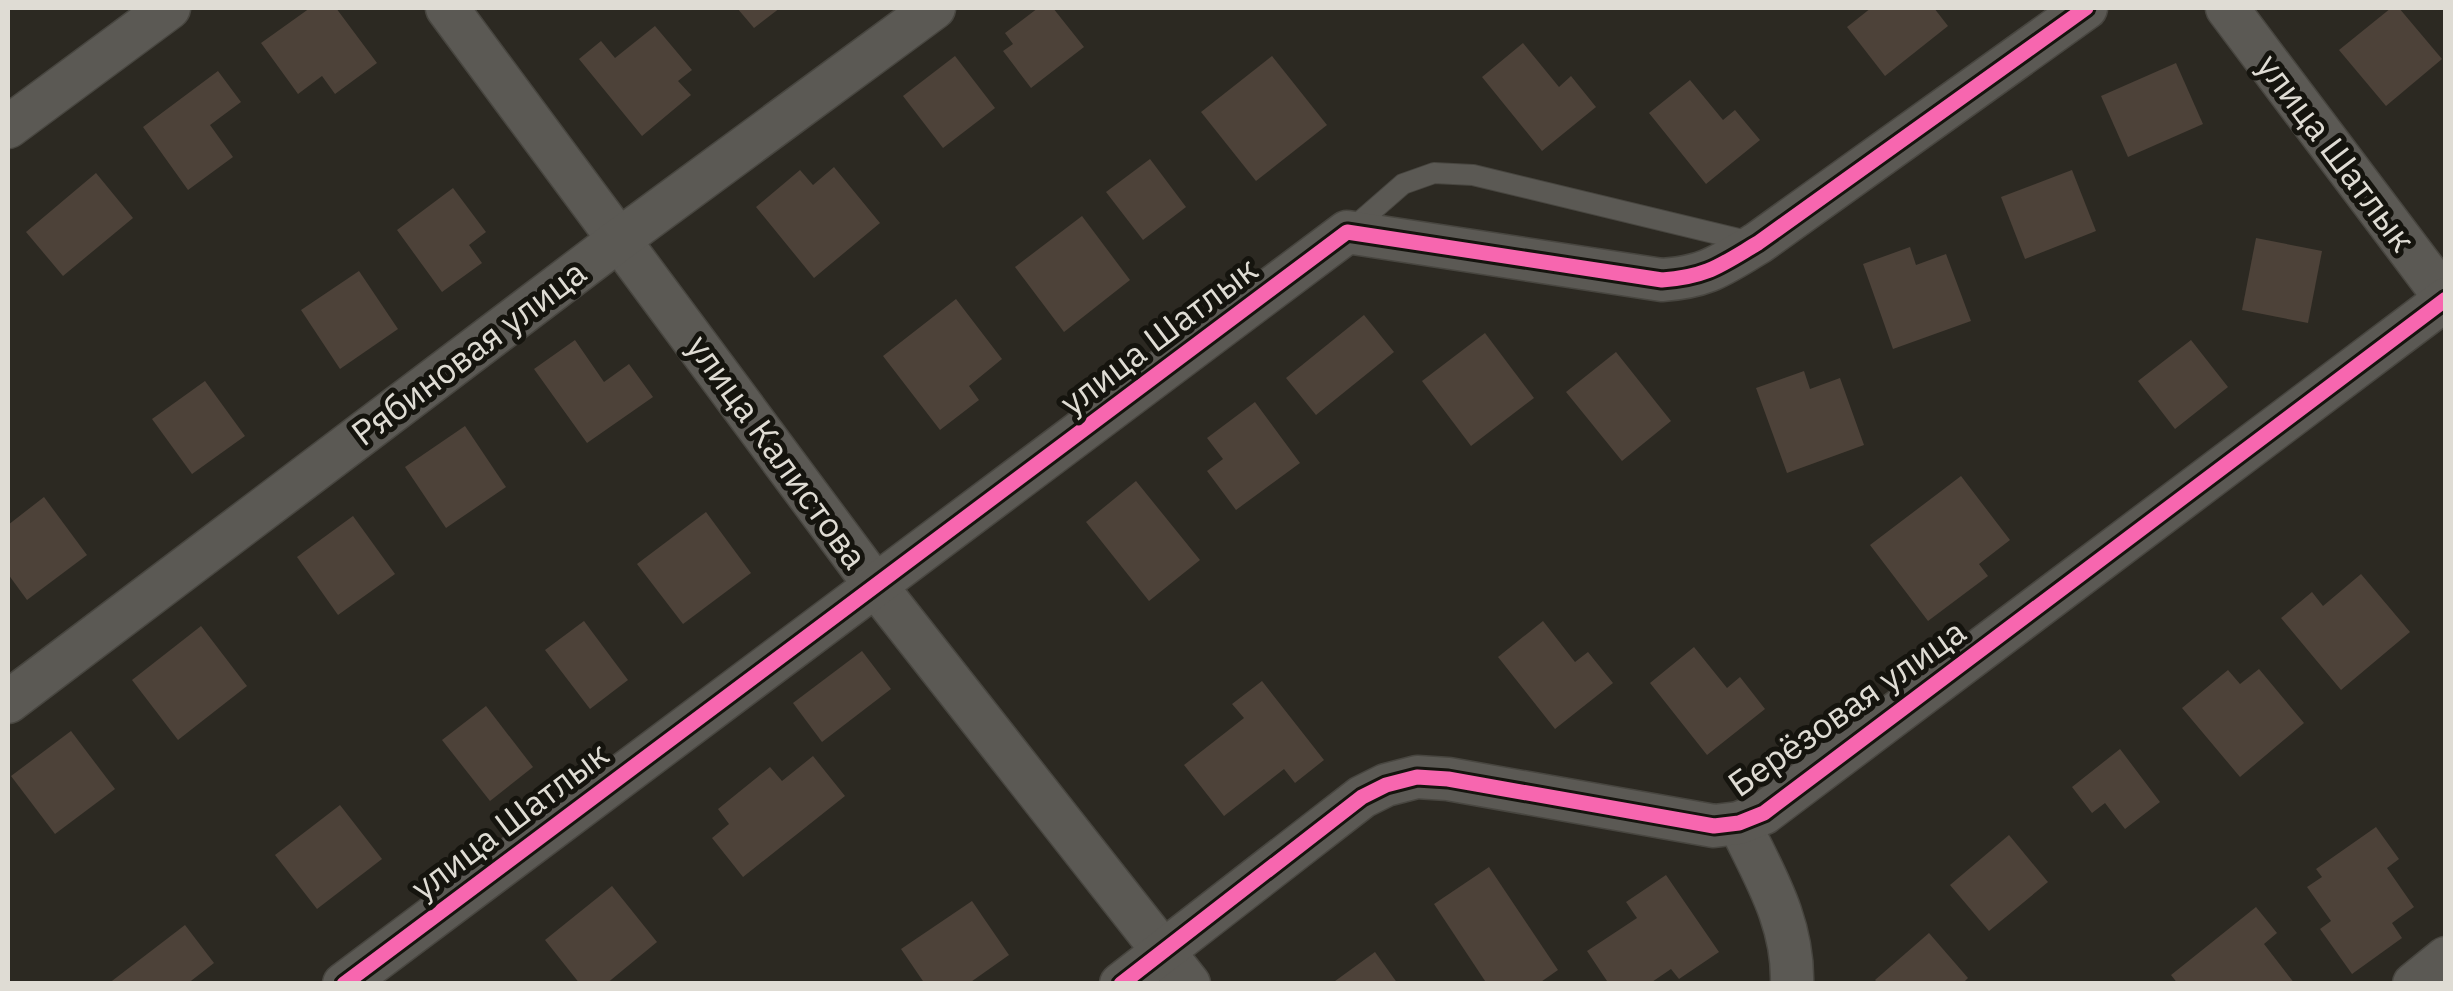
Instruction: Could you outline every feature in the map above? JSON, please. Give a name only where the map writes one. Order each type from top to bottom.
[{"type":"street","points":[[8,127],[169,8]]},
{"type":"street","name":"улица Калистова","points":[[447,8],[875,585],[1189,984]]},
{"type":"street","name":"Рябиновая улица","points":[[8,702],[620,239],[934,8]]},
{"type":"street","name":"улица Шатлык","points":[[2227,8],[2446,299]]},
{"type":"street","points":[[1348,232],[1662,280],[1688,279],[1711,271],[1758,243],[2057,15]]},
{"type":"street","name":"улица Шатлык","points":[[344,984],[1348,232]]},
{"type":"street","name":"Берёзовая улица","points":[[1121,984],[1362,798],[1416,776],[1714,826],[1739,823],[1764,813],[2446,299]]},
{"type":"street","name":"Берёзовая улица","points":[[1739,823],[1780,906],[1787,930],[1792,984]]},
{"type":"street","points":[[2414,984],[2446,958]]},
{"type":"lane","points":[[1348,232],[1404,184],[1434,174],[1473,175],[1758,243]]},
{"type":"building","points":[[310,8],[336,8],[377,63],[335,94],[322,76],[298,94],[261,43]]},
{"type":"building","points":[[737,8],[780,8],[754,28]]},
{"type":"building","points":[[1038,8],[1053,8],[1084,47],[1031,88],[1003,51],[1013,44],[1005,33]]},
{"type":"building","points":[[1871,8],[1934,8],[1948,26],[1885,76],[1847,27]]},
{"type":"building","points":[[2391,8],[2399,8],[2442,59],[2386,106],[2339,50]]},
{"type":"building","points":[[655,26],[692,70],[678,81],[691,95],[642,136],[579,59],[601,41],[615,58]]},
{"type":"building","points":[[1523,43],[1559,87],[1571,76],[1596,107],[1542,151],[1482,77]]},
{"type":"building","points":[[955,56],[995,108],[943,148],[903,96]]},
{"type":"building","points":[[1272,56],[1327,125],[1256,181],[1201,112]]},
{"type":"building","points":[[2176,63],[2203,124],[2128,157],[2101,96]]},
{"type":"building","points":[[218,71],[241,102],[210,125],[233,157],[188,190],[143,127]]},
{"type":"building","points":[[1690,80],[1723,120],[1735,110],[1760,140],[1706,184],[1649,113]]},
{"type":"building","points":[[1150,159],[1186,207],[1143,240],[1106,192]]},
{"type":"building","points":[[834,167],[880,223],[814,278],[756,207],[800,170],[813,185]]},
{"type":"building","points":[[2072,170],[2096,231],[2025,259],[2001,197]]},
{"type":"building","points":[[96,173],[133,218],[63,276],[26,232]]},
{"type":"building","points":[[453,188],[486,232],[469,245],[482,263],[442,292],[397,230]]},
{"type":"building","points":[[1082,216],[1130,280],[1064,332],[1015,267]]},
{"type":"building","points":[[2256,238],[2322,251],[2308,323],[2242,310]]},
{"type":"building","points":[[1910,247],[1916,265],[1946,254],[1971,321],[1893,349],[1863,264]]},
{"type":"building","points":[[359,271],[398,329],[340,369],[301,310]]},
{"type":"building","points":[[956,299],[1002,359],[969,386],[979,400],[940,430],[883,356]]},
{"type":"building","points":[[1364,315],[1394,352],[1316,415],[1286,378]]},
{"type":"building","points":[[1485,333],[1534,398],[1471,446],[1422,381]]},
{"type":"building","points":[[575,340],[604,382],[629,364],[653,397],[587,443],[534,369]]},
{"type":"building","points":[[2191,340],[2228,387],[2175,429],[2138,381]]},
{"type":"building","points":[[1616,352],[1671,421],[1622,461],[1566,392]]},
{"type":"building","points":[[1804,371],[1810,389],[1840,378],[1864,445],[1787,473],[1756,388]]},
{"type":"building","points":[[205,381],[245,436],[192,474],[152,419]]},
{"type":"building","points":[[1255,402],[1300,463],[1236,510],[1207,471],[1223,459],[1207,438]]},
{"type":"building","points":[[465,426],[506,487],[446,528],[405,467]]},
{"type":"building","points":[[1961,476],[2010,540],[1979,564],[1988,576],[1928,621],[1870,545]]},
{"type":"building","points":[[1136,481],[1200,560],[1149,601],[1086,522]]},
{"type":"building","points":[[44,497],[87,555],[27,600],[8,574],[8,525]]},
{"type":"building","points":[[706,512],[751,573],[683,624],[637,564]]},
{"type":"building","points":[[353,516],[395,574],[338,615],[297,557]]},
{"type":"building","points":[[2361,574],[2410,632],[2341,690],[2281,618],[2312,592],[2323,606]]},
{"type":"building","points":[[584,621],[628,680],[590,709],[545,650]]},
{"type":"building","points":[[1543,621],[1575,662],[1588,652],[1613,683],[1555,729],[1498,657]]},
{"type":"building","points":[[201,626],[247,686],[178,740],[132,680]]},
{"type":"building","points":[[1694,647],[1727,688],[1740,677],[1765,709],[1707,755],[1650,683]]},
{"type":"building","points":[[862,651],[891,689],[822,742],[793,703]]},
{"type":"building","points":[[2259,669],[2304,723],[2240,777],[2182,708],[2228,670],[2240,684]]},
{"type":"building","points":[[1262,681],[1324,760],[1295,783],[1284,769],[1224,816],[1184,765],[1244,718],[1232,704]]},
{"type":"building","points":[[486,706],[533,767],[490,801],[442,740]]},
{"type":"building","points":[[71,731],[115,789],[55,834],[11,776]]},
{"type":"building","points":[[2120,749],[2160,802],[2125,829],[2105,803],[2092,813],[2072,787]]},
{"type":"building","points":[[813,756],[845,796],[743,877],[712,838],[729,824],[718,809],[770,767],[782,781]]},
{"type":"building","points":[[340,805],[382,859],[317,909],[275,855]]},
{"type":"building","points":[[2376,827],[2399,859],[2387,868],[2414,907],[2392,923],[2402,938],[2352,974],[2320,929],[2331,921],[2307,887],[2322,877],[2316,869]]},
{"type":"building","points":[[2009,835],[2048,882],[1989,931],[1950,885]]},
{"type":"building","points":[[1489,867],[1558,970],[1538,984],[1487,984],[1434,904]]},
{"type":"building","points":[[1666,875],[1719,952],[1679,979],[1671,969],[1649,984],[1609,984],[1587,951],[1637,918],[1626,902]]},
{"type":"building","points":[[612,886],[657,942],[606,984],[580,984],[545,940]]},
{"type":"building","points":[[972,901],[1009,955],[968,984],[925,984],[901,949]]},
{"type":"building","points":[[2256,907],[2277,933],[2264,944],[2295,984],[2178,984],[2171,975]]},
{"type":"building","points":[[185,925],[214,963],[187,984],[108,984]]},
{"type":"building","points":[[1929,933],[1968,978],[1962,984],[1879,984],[1875,980]]},
{"type":"building","points":[[1375,952],[1398,984],[1331,984]]},
{"type":"cycle path","points":[[344,984],[1347,232],[1662,280],[1702,273],[1758,243],[2086,8]]},
{"type":"cycle path","points":[[1121,984],[1362,797],[1386,785],[1417,777],[1448,779],[1714,826],[1739,823],[1764,813],[2446,299]]}]
